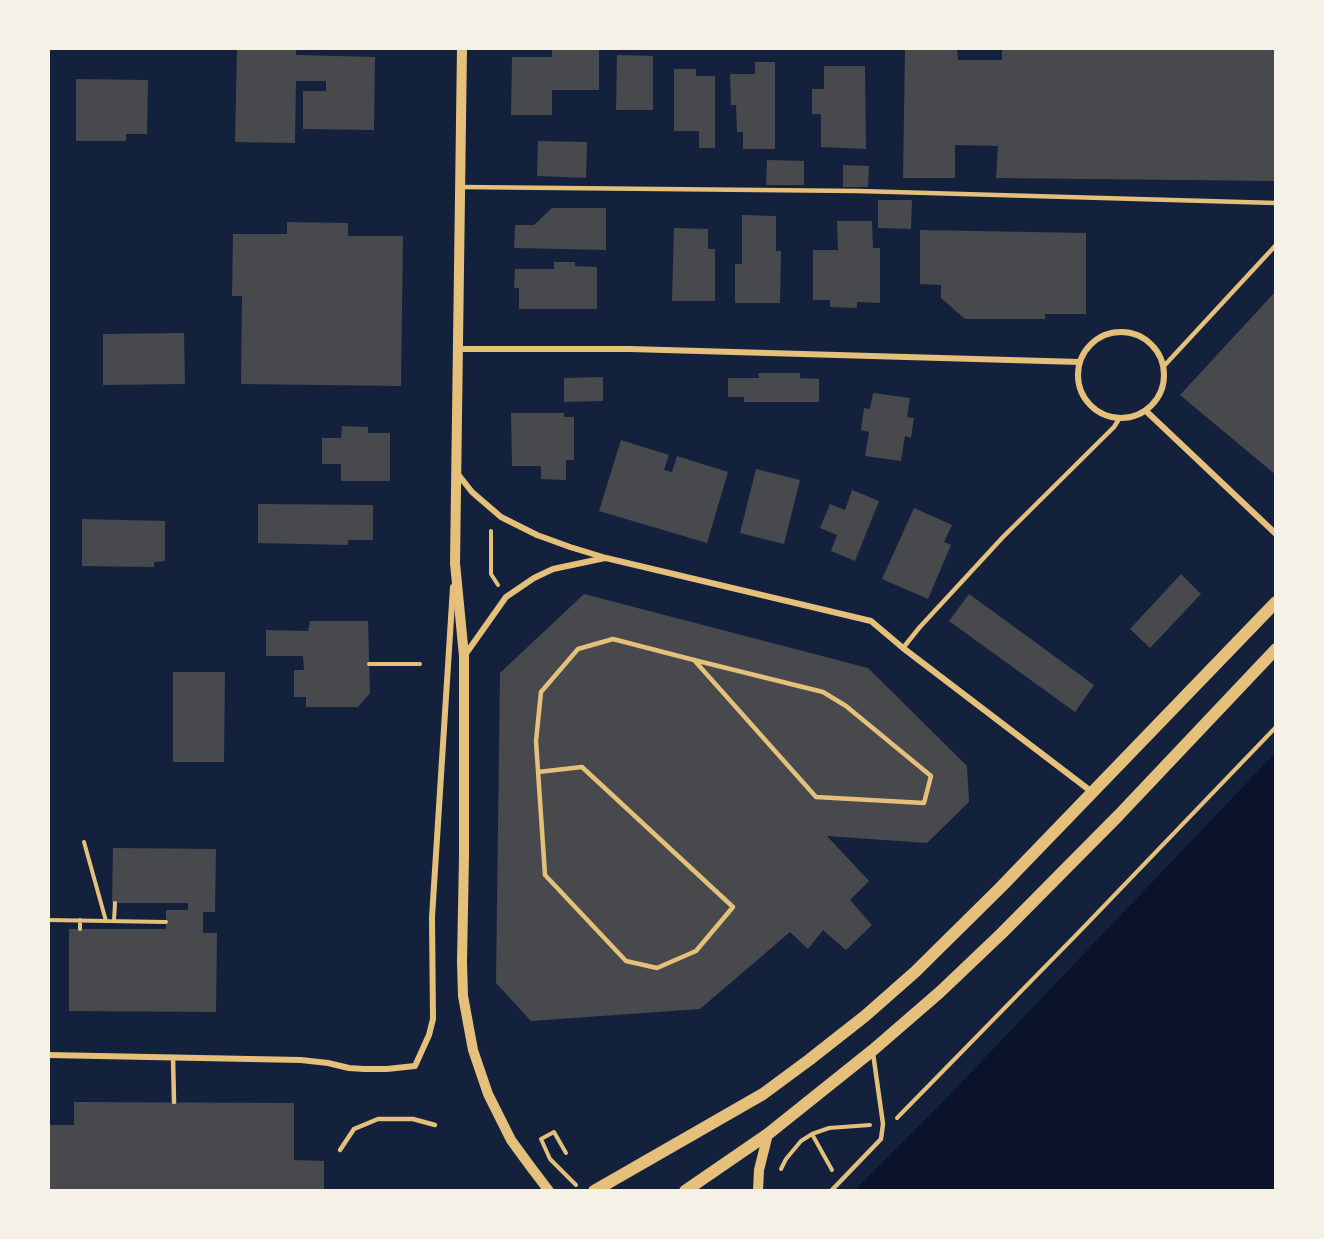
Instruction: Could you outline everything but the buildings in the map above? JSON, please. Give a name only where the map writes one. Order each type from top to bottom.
[{"type":"main road","points":[[594,1191],[763,1094],[846,1030],[915,972],[1093,793],[1276,602]]},
{"type":"main road","points":[[685,1191],[768,1134],[873,1050],[940,992],[1118,816],[1276,649]]},
{"type":"street","points":[[48,1055],[301,1059],[357,1069],[387,1069],[415,1066],[429,1035],[433,1019],[432,917],[455,563],[462,48]]},
{"type":"street","points":[[1126,332],[1139,335],[1159,353],[1164,366],[1163,390],[1156,401],[1146,411],[1135,417],[1119,419],[1097,412],[1086,402],[1077,376],[1079,362],[1086,349],[1097,339],[1111,333],[1126,332]]},
{"type":"street","points":[[458,349],[630,349],[1079,362]]},
{"type":"street","points":[[1146,411],[1276,534]]},
{"type":"street","points":[[456,472],[472,492],[501,517],[537,535],[606,558],[871,621],[1093,793]]},
{"type":"street","points":[[464,656],[506,597],[534,578],[553,569],[606,558]]},
{"type":"street","points":[[455,563],[464,656],[462,962],[467,1021],[473,1050],[488,1094],[507,1132],[549,1191]]},
{"type":"street","points":[[758,1191],[759,1170],[768,1134]]},
{"type":"lane","points":[[460,188],[858,192],[1276,203]]},
{"type":"lane","points":[[1164,366],[1276,245]]},
{"type":"lane","points":[[903,648],[1003,537],[1114,427],[1119,419]]},
{"type":"lane","points":[[538,772],[582,767],[733,907],[696,951],[657,968],[626,961],[544,875],[536,741],[541,692],[578,649],[613,639],[823,692],[846,706],[931,776],[924,803],[816,797],[694,660]]},
{"type":"lane","points":[[831,1191],[881,1139],[883,1124],[873,1050]]},
{"type":"lane","points":[[173,1057],[174,1102]]},
{"type":"lane","points":[[340,1150],[354,1129],[378,1119],[413,1119],[435,1125]]},
{"type":"path","points":[[491,521],[491,574],[499,587]]},
{"type":"path","points":[[369,664],[420,664]]},
{"type":"path","points":[[778,1175],[786,1159],[801,1141],[812,1134],[829,1128],[883,1124],[899,1118],[1276,727]]},
{"type":"path","points":[[84,842],[106,921]]},
{"type":"path","points":[[114,921],[115,903]]},
{"type":"path","points":[[48,920],[166,922]]},
{"type":"path","points":[[80,920],[80,929]]},
{"type":"path","points":[[566,1153],[554,1132],[541,1139],[550,1159],[582,1191]]},
{"type":"path","points":[[812,1134],[839,1184]]},
{"type":"water","points":[[1276,752],[1276,1191],[854,1191],[938,1107]]}]
